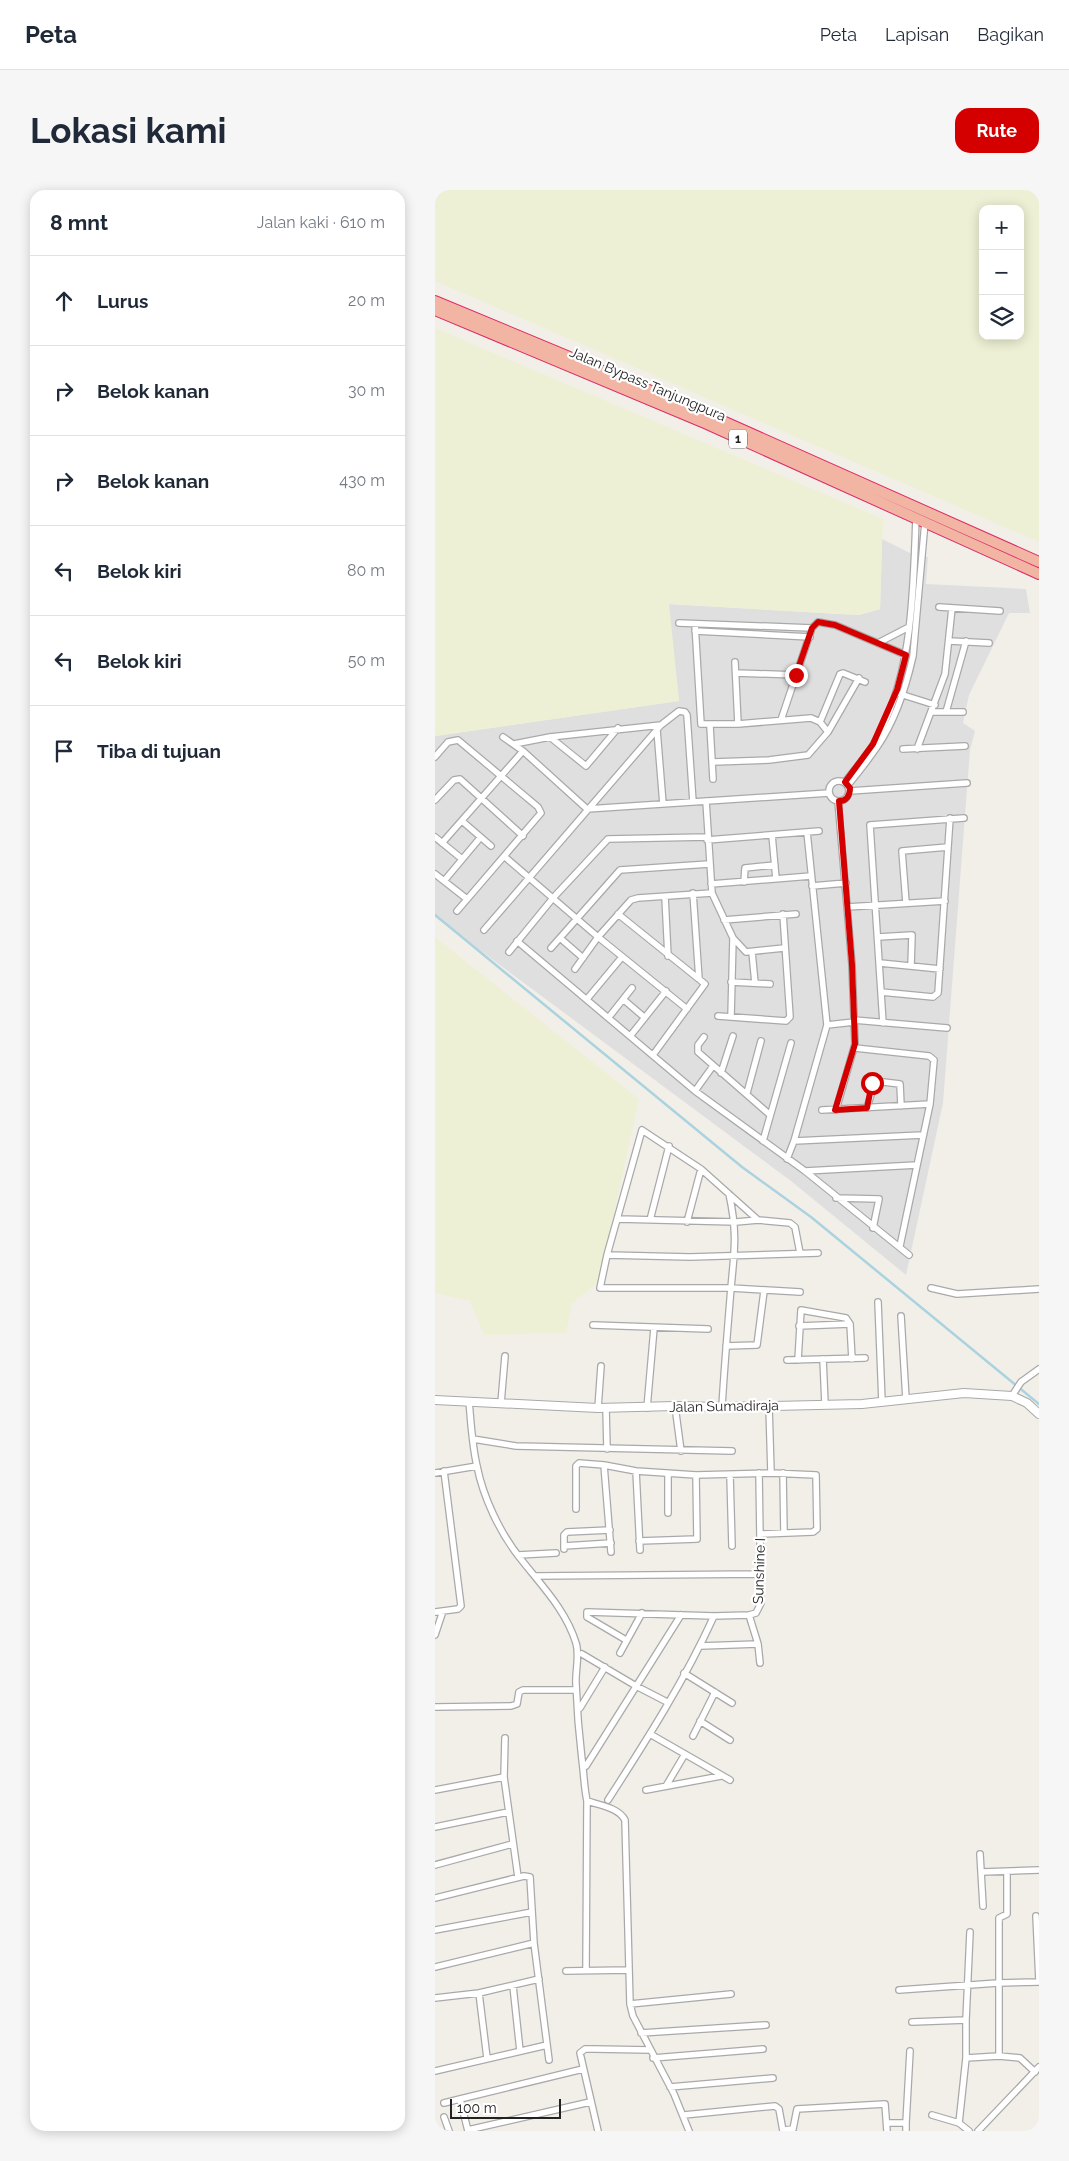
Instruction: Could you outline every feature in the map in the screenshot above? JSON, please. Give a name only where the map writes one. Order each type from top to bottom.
[{"type":"highway","name":"Jalan Bypass Tanjungpura","points":[[435,301],[716,418],[1039,562]]},
{"type":"highway","name":"Jalan Bypass Tanjungpura","points":[[435,310],[707,424],[1039,574]]},
{"type":"street","points":[[829,793],[839,801],[847,798],[848,786],[873,744],[899,694],[913,656],[920,520]]},
{"type":"street","points":[[899,694],[906,655],[920,520]]},
{"type":"street","points":[[939,607],[1000,611]]},
{"type":"street","points":[[917,748],[945,674],[952,608]]},
{"type":"street","points":[[781,720],[815,624],[822,622],[880,642],[906,655]]},
{"type":"street","points":[[679,623],[695,628],[755,635],[810,637]]},
{"type":"street","points":[[695,628],[756,626],[812,628]]},
{"type":"street","points":[[755,635],[756,626]]},
{"type":"street","points":[[880,642],[908,627],[916,626]]},
{"type":"street","points":[[695,628],[701,724],[710,726],[811,718],[820,722],[828,732]]},
{"type":"street","points":[[949,641],[989,642]]},
{"type":"street","points":[[946,712],[966,641]]},
{"type":"street","points":[[735,662],[738,724]]},
{"type":"street","points":[[736,673],[796,675]]},
{"type":"street","points":[[820,722],[840,674],[859,678],[865,682]]},
{"type":"street","points":[[713,762],[769,760],[808,755],[828,732],[859,678]]},
{"type":"street","points":[[899,694],[933,709],[946,712],[963,712]]},
{"type":"street","points":[[484,930],[587,809],[659,727],[675,712],[683,711],[687,715],[693,802]]},
{"type":"street","points":[[710,726],[713,779]]},
{"type":"street","points":[[514,744],[618,728],[659,727]]},
{"type":"street","points":[[659,727],[663,804]]},
{"type":"street","points":[[550,737],[586,766],[618,728]]},
{"type":"street","points":[[503,737],[514,744],[587,809],[829,793]]},
{"type":"street","points":[[435,757],[448,742],[458,740],[540,810],[539,817],[457,912]]},
{"type":"street","points":[[903,749],[965,746]]},
{"type":"street","points":[[442,843],[500,775],[523,752]]},
{"type":"street","points":[[435,800],[457,779],[523,836]]},
{"type":"street","points":[[829,793],[832,783],[838,780],[848,786],[967,783]]},
{"type":"street","points":[[706,801],[712,893],[733,938],[743,950],[752,952],[784,948]]},
{"type":"street","points":[[835,1110],[855,1048],[846,883],[839,801]]},
{"type":"street","points":[[881,992],[936,996],[940,969],[950,818]]},
{"type":"street","points":[[883,1023],[871,824],[963,818]]},
{"type":"street","points":[[462,821],[491,846]]},
{"type":"street","points":[[787,1159],[795,1141],[827,1025],[807,832]]},
{"type":"street","points":[[509,952],[553,898],[608,838],[707,838],[819,832]]},
{"type":"street","points":[[772,835],[776,879]]},
{"type":"street","points":[[435,837],[462,859]]},
{"type":"street","points":[[444,881],[480,838]]},
{"type":"street","points":[[906,903],[903,851],[948,847]]},
{"type":"street","points":[[505,857],[598,937],[687,1009]]},
{"type":"street","points":[[551,948],[620,870],[709,864]]},
{"type":"street","points":[[744,882],[745,868],[775,865]]},
{"type":"street","points":[[435,874],[467,899]]},
{"type":"street","points":[[711,884],[811,876]]},
{"type":"street","points":[[812,886],[846,883]]},
{"type":"street","points":[[693,893],[699,979]]},
{"type":"street","points":[[575,969],[598,937],[635,898],[712,893]]},
{"type":"street","points":[[665,897],[668,956]]},
{"type":"street","points":[[847,907],[945,901]]},
{"type":"street","points":[[618,914],[699,979],[705,986],[653,1055]]},
{"type":"street","points":[[718,1016],[786,1021],[790,1017],[783,914]]},
{"type":"street","points":[[724,920],[796,914]]},
{"type":"street","points":[[878,937],[912,935],[911,966]]},
{"type":"street","points":[[559,938],[583,958]]},
{"type":"street","points":[[731,1017],[733,938]]},
{"type":"street","points":[[517,941],[631,1035],[695,1091],[805,1171],[873,1228],[900,1246],[909,1255]]},
{"type":"street","points":[[752,952],[755,983]]},
{"type":"street","points":[[587,999],[622,957]]},
{"type":"street","points":[[880,963],[940,969]]},
{"type":"street","points":[[731,982],[770,984]]},
{"type":"street","points":[[609,1018],[632,988]]},
{"type":"street","points":[[631,1035],[666,991]]},
{"type":"street","points":[[624,1000],[644,1017]]},
{"type":"street","points":[[827,1025],[854,1021],[947,1028]]},
{"type":"street","points":[[721,1072],[733,1036]]},
{"type":"street","points":[[704,1037],[698,1046],[698,1052],[769,1114]]},
{"type":"street","points":[[747,1093],[761,1041]]},
{"type":"street","points":[[763,1141],[769,1114],[791,1042]]},
{"type":"street","points":[[855,1048],[933,1057],[930,1104],[900,1246]]},
{"type":"street","points":[[695,1091],[713,1066]]},
{"type":"street","points":[[867,1108],[875,1081],[900,1084],[901,1106]]},
{"type":"street","points":[[821,1110],[930,1104]]},
{"type":"street","points":[[758,1220],[701,1169],[645,1130],[641,1131],[600,1286],[602,1288],[731,1288],[800,1292]]},
{"type":"street","points":[[795,1141],[923,1135]]},
{"type":"street","points":[[650,1220],[669,1146]]},
{"type":"street","points":[[805,1171],[917,1165]]},
{"type":"street","points":[[687,1222],[701,1169]]},
{"type":"street","points":[[722,1407],[731,1288],[736,1256],[736,1222],[729,1194]]},
{"type":"street","points":[[836,1198],[879,1199],[873,1228]]},
{"type":"street","points":[[618,1219],[687,1222],[758,1220],[793,1225],[800,1253]]},
{"type":"street","points":[[607,1255],[736,1256],[817,1253]]},
{"type":"street","points":[[931,1288],[957,1294],[1039,1289]]},
{"type":"street","points":[[726,1346],[757,1345],[764,1291]]},
{"type":"street","points":[[878,1302],[882,1402]]},
{"type":"street","points":[[798,1360],[801,1310],[843,1317],[850,1324],[853,1359]]},
{"type":"street","points":[[901,1316],[906,1399]]},
{"type":"street","points":[[799,1326],[850,1324]]},
{"type":"street","points":[[593,1325],[708,1329]]},
{"type":"street","points":[[647,1408],[654,1328]]},
{"type":"street","points":[[501,1403],[505,1356]]},
{"type":"street","points":[[787,1360],[865,1358]]},
{"type":"street","points":[[823,1360],[825,1404]]},
{"type":"street","points":[[601,1366],[602,1408],[607,1449]]},
{"type":"street","points":[[1039,1369],[1021,1382],[1014,1393],[1039,1414]]},
{"type":"street","name":"Jalan Sumadiraja","points":[[435,1400],[602,1408],[647,1408],[882,1402],[964,1393],[1014,1393]]},
{"type":"street","points":[[469,1401],[477,1466],[491,1506],[518,1555],[536,1576],[569,1624],[578,1652],[576,1690],[583,1784],[587,1801],[586,1970]]},
{"type":"street","points":[[675,1406],[681,1451]]},
{"type":"street","points":[[769,1406],[771,1473]]},
{"type":"street","points":[[473,1439],[516,1446],[732,1451]]},
{"type":"street","points":[[576,1509],[576,1464],[604,1465],[636,1472],[668,1474],[811,1473],[816,1477],[817,1529],[760,1534]]},
{"type":"street","points":[[604,1465],[611,1552]]},
{"type":"street","points":[[435,1473],[477,1466]]},
{"type":"street","points":[[435,1612],[461,1606],[444,1472]]},
{"type":"street","points":[[636,1472],[640,1550]]},
{"type":"street","name":"Sunshine I","points":[[626,1640],[587,1617],[587,1612],[642,1612],[714,1616],[756,1613],[759,1607],[761,1574],[759,1473]]},
{"type":"street","points":[[783,1473],[784,1533]]},
{"type":"street","points":[[668,1474],[668,1514]]},
{"type":"street","points":[[639,1541],[697,1539],[695,1475]]},
{"type":"street","points":[[730,1475],[732,1546]]},
{"type":"street","points":[[610,1530],[567,1532],[564,1548],[611,1543]]},
{"type":"street","points":[[518,1555],[556,1553]]},
{"type":"street","points":[[536,1576],[761,1574]]},
{"type":"street","points":[[435,1634],[443,1611]]},
{"type":"street","points":[[620,1653],[642,1612]]},
{"type":"street","points":[[586,1766],[681,1615]]},
{"type":"street","points":[[749,1615],[760,1663]]},
{"type":"street","points":[[608,1800],[650,1734],[700,1646],[714,1616]]},
{"type":"street","points":[[700,1646],[757,1644]]},
{"type":"street","points":[[581,1654],[667,1702]]},
{"type":"street","points":[[580,1708],[605,1667]]},
{"type":"street","points":[[684,1674],[732,1704]]},
{"type":"street","points":[[435,1707],[511,1706],[517,1704],[519,1692],[523,1690],[576,1690]]},
{"type":"street","points":[[693,1736],[715,1692]]},
{"type":"street","points":[[700,1721],[730,1740]]},
{"type":"street","points":[[650,1734],[730,1780]]},
{"type":"street","points":[[505,1738],[504,1778],[518,1877]]},
{"type":"street","points":[[666,1786],[685,1754]]},
{"type":"street","points":[[646,1790],[721,1776]]},
{"type":"street","points":[[435,1790],[504,1778]]},
{"type":"street","points":[[587,1801],[611,1809],[622,1815],[625,1820],[630,2004],[633,2016],[684,2115],[689,2131]]},
{"type":"street","points":[[435,1827],[508,1812]]},
{"type":"street","points":[[435,1865],[512,1844]]},
{"type":"street","points":[[980,1854],[983,1906]]},
{"type":"street","points":[[982,1872],[1039,1870]]},
{"type":"street","points":[[999,2056],[999,1918],[1006,1916],[1008,1912],[1007,1872]]},
{"type":"street","points":[[435,1898],[518,1877],[530,1877],[534,1943],[549,2060]]},
{"type":"street","points":[[435,1930],[532,1912]]},
{"type":"street","points":[[899,1990],[1039,1982],[1036,1916]]},
{"type":"street","points":[[959,2123],[966,2058],[970,1932]]},
{"type":"street","points":[[435,1967],[534,1943]]},
{"type":"street","points":[[566,1971],[629,1970]]},
{"type":"street","points":[[435,1998],[479,1993],[539,1979]]},
{"type":"street","points":[[513,1986],[520,2051]]},
{"type":"street","points":[[479,1993],[487,2058]]},
{"type":"street","points":[[630,2004],[731,1994]]},
{"type":"street","points":[[912,2022],[966,2020]]},
{"type":"street","points":[[641,2033],[766,2025]]},
{"type":"street","points":[[435,2071],[547,2044]]},
{"type":"street","points":[[598,2131],[580,2053],[585,2049],[649,2050]]},
{"type":"street","points":[[653,2058],[763,2049]]},
{"type":"street","points":[[906,2131],[910,2051]]},
{"type":"street","points":[[966,2058],[999,2056],[1020,2058],[1037,2070],[978,2131]]},
{"type":"street","points":[[444,2103],[583,2069]]},
{"type":"street","points":[[670,2087],[773,2078]]},
{"type":"street","points":[[460,2099],[468,2131],[590,2102]]},
{"type":"street","points":[[684,2115],[775,2106],[779,2109],[783,2130],[793,2130],[797,2109],[885,2104],[887,2131]]},
{"type":"street","points":[[933,2115],[959,2123],[969,2131]]},
{"type":"street","points":[[444,2117],[449,2131]]},
{"type":"street","points":[[887,2123],[906,2123]]},
{"type":"shaded area","points":[[882,539],[914,555],[928,557],[926,584],[1026,589],[1030,613],[1009,613],[969,695],[963,723],[975,731],[970,750],[943,1103],[906,1275],[791,1181],[435,917],[435,736],[679,701],[668,604],[859,615],[880,609]]},
{"type":"green space","points":[[435,190],[1039,190],[1039,542],[435,281]]},
{"type":"green space","points":[[435,328],[883,519],[880,609],[859,615],[669,604],[679,701],[435,736]]},
{"type":"green space","points":[[435,937],[639,1099],[599,1282],[572,1303],[566,1333],[484,1335],[470,1301],[435,1293]]},
{"type":"waterway","points":[[435,915],[742,1167],[811,1217],[1039,1404]]},
{"type":"route","points":[[796,675],[812,628],[818,622],[835,625],[880,642],[906,655],[897,690],[873,744],[845,782],[850,788],[849,795],[845,800],[839,801],[852,965],[855,1048],[835,1110],[867,1108],[872,1083]]}]
